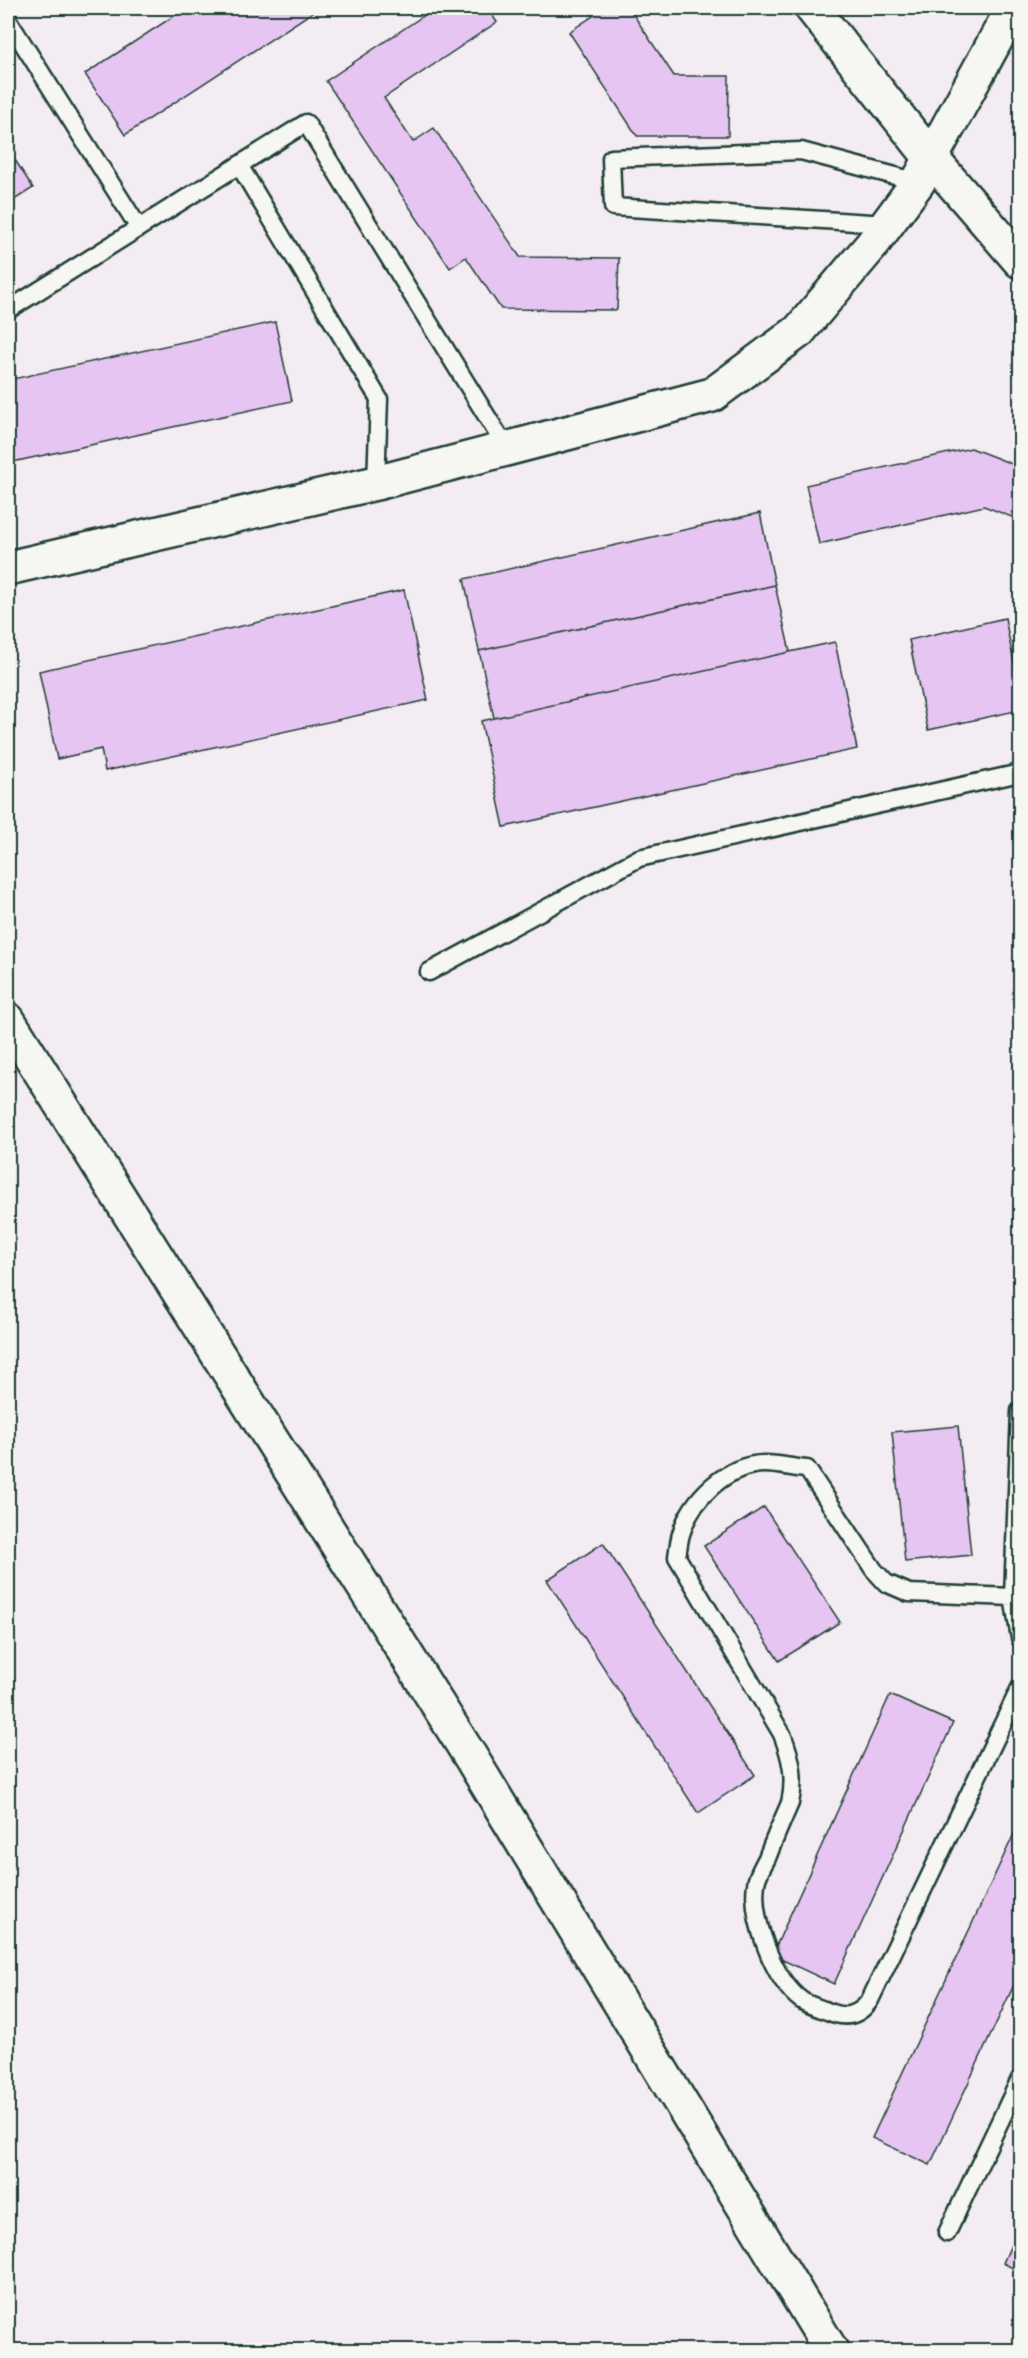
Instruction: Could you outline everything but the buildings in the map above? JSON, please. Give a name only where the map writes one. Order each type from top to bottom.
[{"type":"street","points":[[812,8],[924,170],[1020,261]]},
{"type":"street","points":[[8,568],[376,483],[712,395],[799,331],[887,224],[924,170],[1013,8]]},
{"type":"street","points":[[8,1020],[470,1756],[831,2350]]},
{"type":"lane","points":[[8,15],[18,8]]},
{"type":"lane","points":[[8,21],[139,228]]},
{"type":"lane","points":[[8,310],[306,123],[507,449]]},
{"type":"lane","points":[[887,224],[613,207],[611,158],[801,151],[924,170]]},
{"type":"lane","points":[[239,165],[379,399],[376,483]]},
{"type":"lane","points":[[429,972],[639,858],[1020,773]]},
{"type":"lane","points":[[1020,1411],[1012,1597],[1020,1638]]},
{"type":"lane","points":[[1012,1597],[909,1593],[886,1583],[874,1570],[807,1469],[764,1464],[742,1469],[722,1479],[704,1494],[690,1513],[681,1534],[677,1557],[782,1734],[790,1755],[794,1777],[792,1796],[756,1882],[756,1907],[770,1957],[784,1980],[801,2000],[839,2016],[856,2013],[870,2000],[1020,1688]]},
{"type":"lane","points":[[947,2233],[1020,2079]]}]
